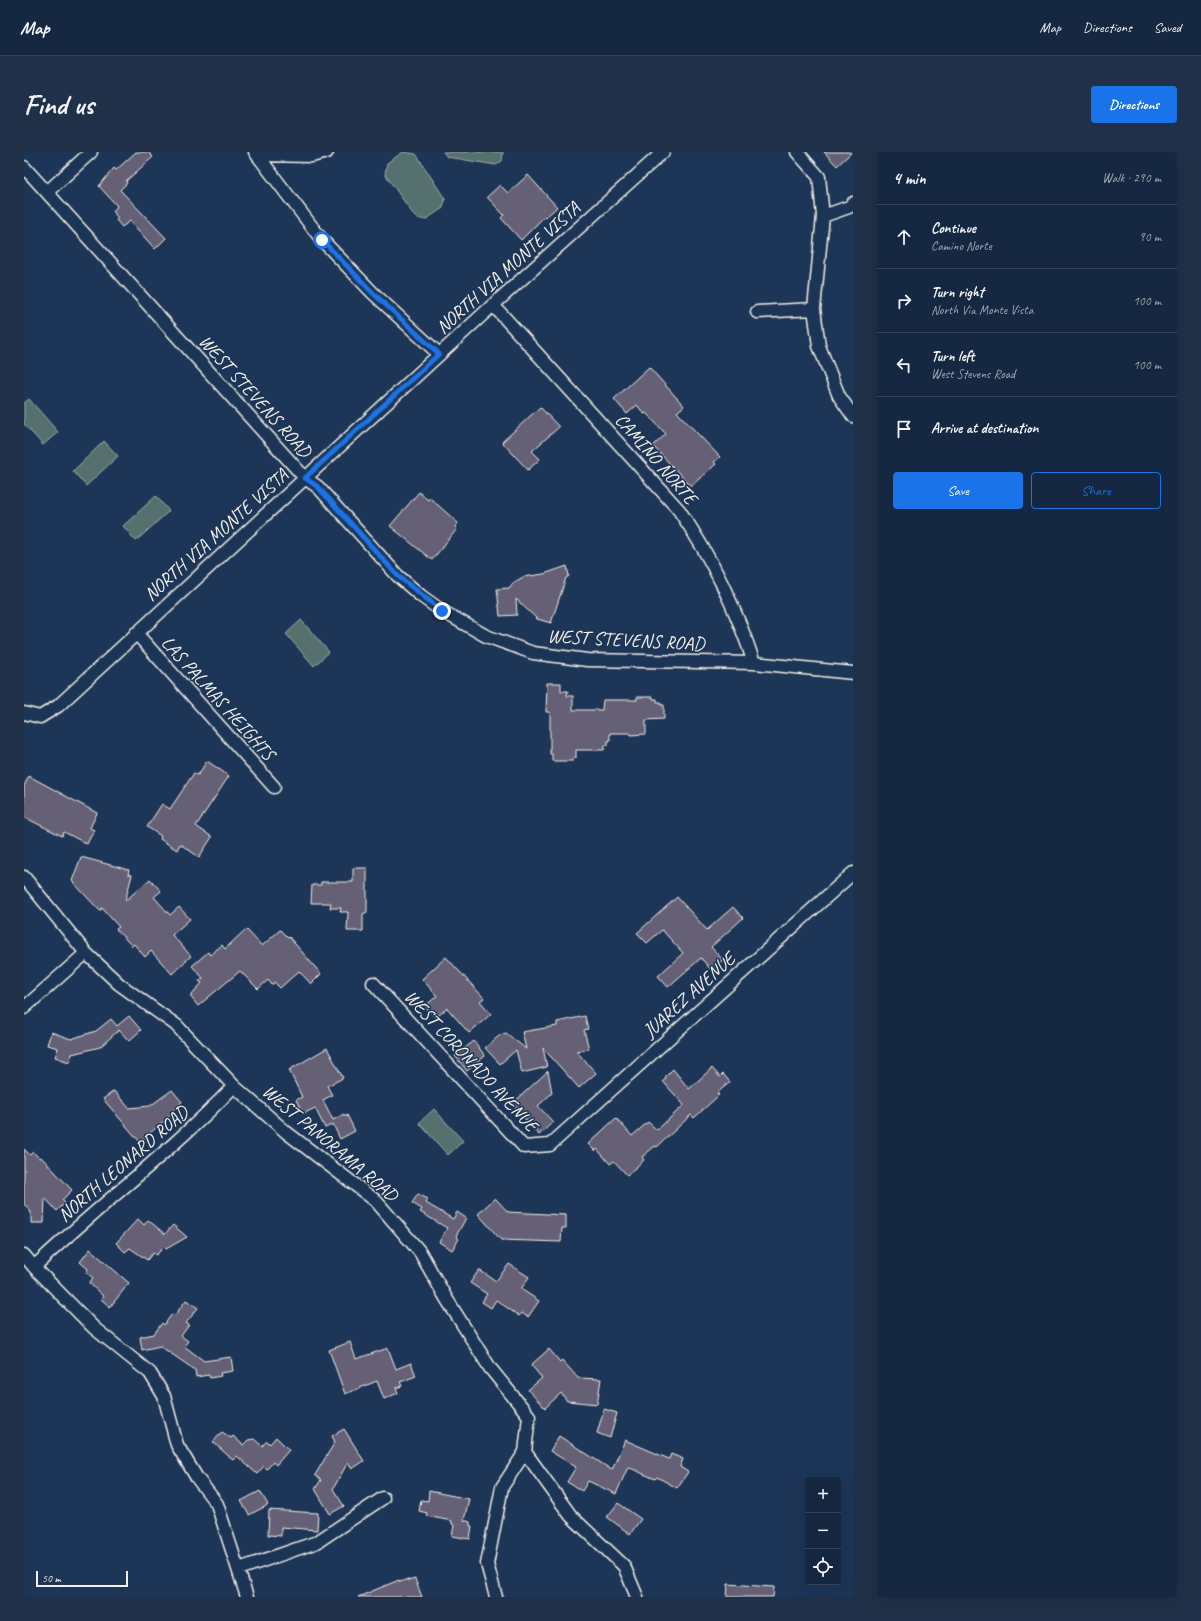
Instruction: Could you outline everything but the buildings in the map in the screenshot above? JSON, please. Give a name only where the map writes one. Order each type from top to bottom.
[{"type":"street","points":[[46,192],[91,152]]},
{"type":"street","points":[[256,154],[312,156],[327,152]]},
{"type":"street","name":"NORTH VIA MONTE VISTA","points":[[24,713],[40,717],[58,706],[492,305],[663,152]]},
{"type":"street","points":[[797,152],[819,177],[823,216],[814,309],[819,346],[839,396],[853,416]]},
{"type":"street","points":[[256,154],[322,240],[373,293],[439,354]]},
{"type":"street","name":"WEST STEVENS ROAD","points":[[24,167],[305,478],[318,487],[398,576],[442,611],[486,636],[532,653],[587,660],[754,663],[853,673]]},
{"type":"street","points":[[823,216],[849,207],[853,203]]},
{"type":"street","name":"CAMINO NORTE","points":[[492,305],[679,510],[705,550],[741,624],[754,663]]},
{"type":"street","points":[[757,312],[814,309]]},
{"type":"street","name":"LAS PALMAS HEIGHTS","points":[[136,633],[274,787]]},
{"type":"street","name":"JUAREZ AVENUE","points":[[550,1145],[853,873]]},
{"type":"street","name":"WEST PANORAMA ROAD","points":[[24,877],[86,953],[120,984],[176,1025],[234,1086],[286,1132],[376,1201],[420,1252],[446,1298],[490,1368],[529,1416],[525,1452],[502,1487],[487,1564],[496,1597]]},
{"type":"street","points":[[24,1008],[86,953]]},
{"type":"street","name":"WEST CORONADO AVENUE","points":[[373,983],[524,1147],[550,1145]]},
{"type":"street","name":"NORTH LEONARD ROAD","points":[[34,1267],[73,1230],[205,1116],[234,1086]]},
{"type":"street","points":[[24,1255],[94,1328],[150,1373],[164,1396],[177,1445],[197,1478],[217,1504],[247,1597]]},
{"type":"street","points":[[525,1452],[571,1516],[624,1566],[637,1597]]},
{"type":"street","points":[[239,1569],[317,1542],[384,1498]]},
{"type":"green space","points":[[403,152],[416,154],[445,199],[443,208],[425,220],[415,217],[385,174],[387,163]]},
{"type":"green space","points":[[443,152],[503,152],[502,161],[496,165],[447,157]]},
{"type":"green space","points":[[29,399],[58,432],[43,445],[24,424],[24,403]]},
{"type":"green space","points":[[104,441],[118,456],[86,486],[73,471]]},
{"type":"green space","points":[[156,496],[169,511],[136,541],[123,526]]},
{"type":"green space","points":[[301,620],[329,652],[314,666],[286,634]]},
{"type":"green space","points":[[434,1109],[463,1141],[448,1155],[419,1123]]},
{"type":"route","points":[[322,240],[373,293],[439,354],[305,478],[318,487],[398,576],[421,596],[442,611]]}]
